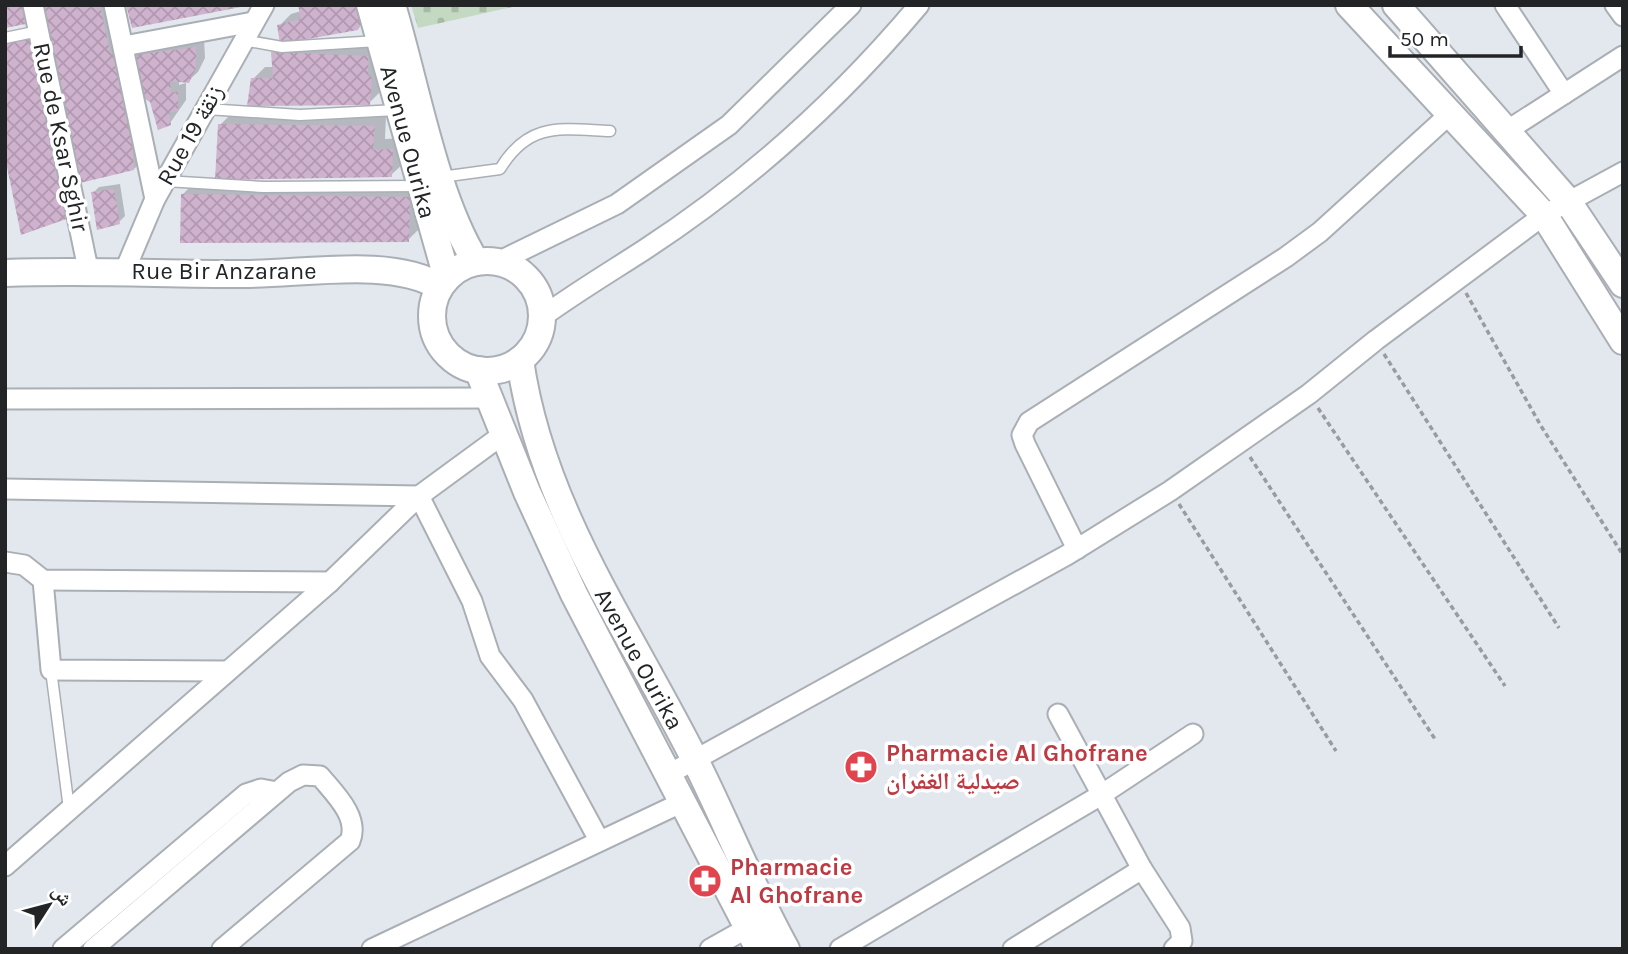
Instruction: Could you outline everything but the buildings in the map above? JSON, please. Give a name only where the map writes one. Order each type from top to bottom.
[{"type":"street","name":"Rue de Ksar Sghir","points":[[33,5],[88,269]]},
{"type":"street","points":[[114,5],[155,199]]},
{"type":"street","name":"Avenue Ourika","points":[[370,5],[399,110],[431,182],[462,239],[487,262],[510,267],[529,282],[536,293],[542,317]]},
{"type":"street","name":"Avenue Ourika","points":[[392,5],[431,182],[443,282],[433,303],[432,321],[436,339],[446,354],[461,365],[478,370],[527,492],[574,594],[669,774],[758,931],[786,949]]},
{"type":"street","points":[[443,282],[460,268],[487,262],[617,204],[729,125],[851,5]]},
{"type":"street","points":[[478,370],[500,370],[520,360],[531,348],[542,317],[599,276],[645,249],[753,169],[796,133],[880,51],[919,5]]},
{"type":"street","points":[[1349,5],[1544,215],[1623,341]]},
{"type":"street","points":[[1396,5],[1567,200],[1622,280]]},
{"type":"street","points":[[1506,5],[1564,94]]},
{"type":"street","points":[[1615,5],[1623,16]]},
{"type":"street","points":[[124,46],[259,13]]},
{"type":"street","name":"Rue 19 زنقة","points":[[125,270],[155,199],[259,13]]},
{"type":"street","points":[[1508,130],[1623,56]]},
{"type":"street","points":[[1077,549],[1024,444],[1022,435],[1029,422],[1294,252],[1451,113]]},
{"type":"street","points":[[669,774],[1077,549],[1170,491],[1309,394],[1376,340],[1544,215],[1567,200],[1623,172]]},
{"type":"street","name":"Rue Bir Anzarane","points":[[5,273],[88,269],[240,274],[383,270],[412,273],[443,282]]},
{"type":"street","name":"Avenue Ourika","points":[[520,360],[526,402],[568,524],[695,761],[758,931]]},
{"type":"street","points":[[5,399],[491,398]]},
{"type":"street","points":[[5,866],[330,582],[419,496],[505,433]]},
{"type":"street","points":[[5,489],[419,496]]},
{"type":"street","points":[[419,496],[472,601],[490,656],[523,700],[599,840]]},
{"type":"street","points":[[5,562],[24,565],[43,580],[330,582]]},
{"type":"street","points":[[43,580],[51,670],[225,671]]},
{"type":"street","points":[[1058,714],[1142,869],[1183,936],[1174,949]]},
{"type":"street","points":[[840,949],[1101,795],[1193,734]]},
{"type":"street","points":[[93,949],[277,792],[303,775],[320,776],[349,814],[352,835],[349,841],[222,949]]},
{"type":"street","points":[[63,949],[246,794],[261,789],[277,792]]},
{"type":"street","points":[[373,949],[685,801]]},
{"type":"street","points":[[1013,949],[1142,869]]},
{"type":"street","points":[[710,949],[758,931]]},
{"type":"lane","points":[[5,38],[38,32]]},
{"type":"lane","points":[[243,40],[282,47],[380,41]]},
{"type":"lane","points":[[205,108],[300,115],[399,110]]},
{"type":"lane","points":[[165,181],[263,187],[431,182],[500,169],[526,138],[549,129],[610,131]]},
{"type":"lane","points":[[51,670],[69,809]]},
{"type":"path","points":[[1458,279],[1541,426],[1623,555]]},
{"type":"path","points":[[1376,340],[1559,628]]},
{"type":"path","points":[[1309,394],[1505,686]]},
{"type":"path","points":[[1241,443],[1435,739]]},
{"type":"path","points":[[1170,491],[1336,751]]},
{"type":"green space","points":[[411,5],[521,5],[418,28]]},
{"type":"place","name":"Pharmacie Al Ghofrane صيدلية الغفران","points":[[861,767]]},
{"type":"place","name":"Pharmacie Al Ghofrane","points":[[705,881]]}]
